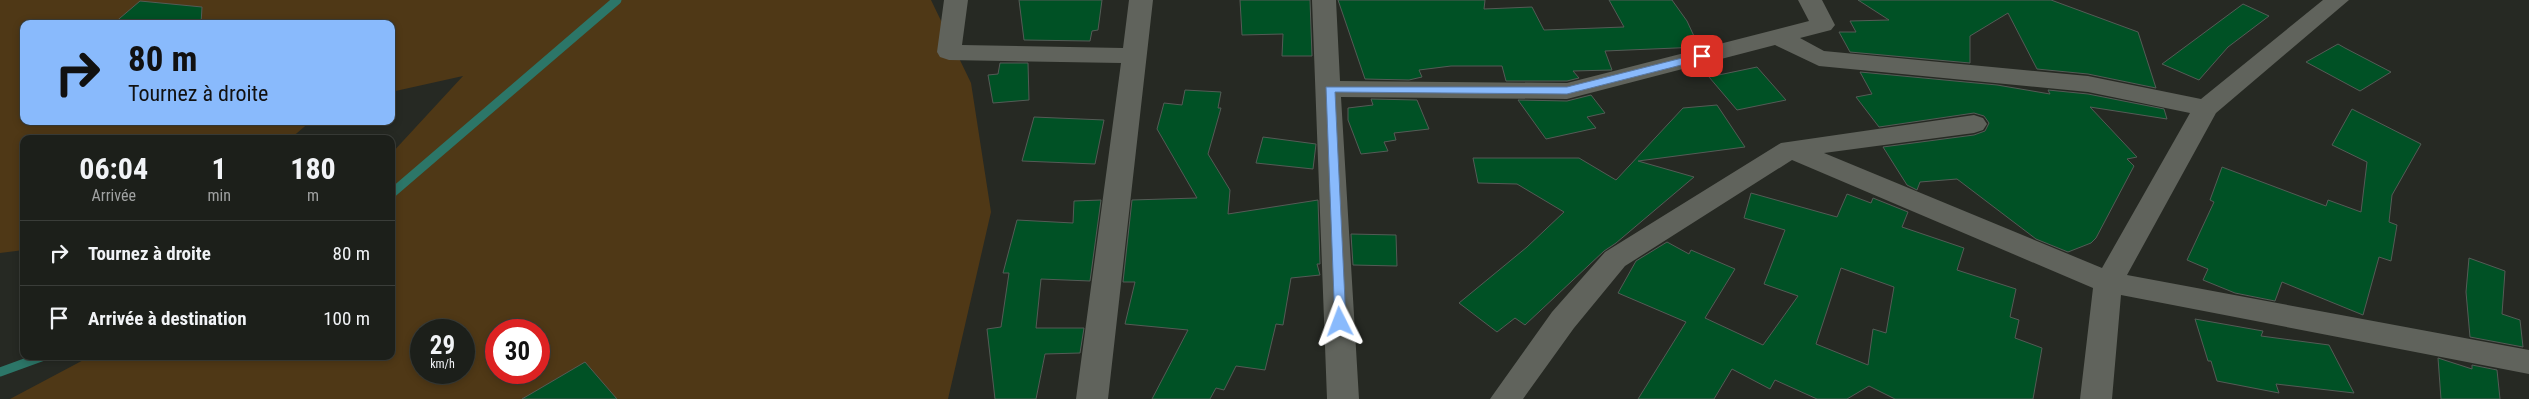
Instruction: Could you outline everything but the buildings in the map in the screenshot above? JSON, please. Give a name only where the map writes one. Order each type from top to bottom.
[{"type":"street","points":[[956,0],[949,52],[1134,56]]},
{"type":"street","points":[[1092,399],[1141,0]]},
{"type":"street","points":[[1324,0],[1330,89],[1343,399]]},
{"type":"street","points":[[1330,89],[1567,91],[1823,25],[1810,0]]},
{"type":"street","points":[[2096,399],[2108,282],[2206,108],[2337,0]]},
{"type":"street","points":[[1778,37],[1819,58],[2088,84],[2206,108]]},
{"type":"street","points":[[1506,399],[1563,320],[1615,259],[1790,149],[1974,124]]},
{"type":"street","points":[[1790,149],[2108,282],[2529,362]]},
{"type":"shaded area","points":[[0,0],[931,0],[971,83],[991,212],[948,399],[10,399],[83,360],[395,360],[395,150],[463,76],[395,91],[395,20],[20,20],[20,125],[306,125],[295,135],[20,135],[20,250],[0,253]]},
{"type":"waterway","points":[[395,191],[617,0]]},
{"type":"waterway","points":[[0,372],[33,360]]},
{"type":"route","points":[[1340,322],[1330,89],[1567,91],[1702,56]]}]
